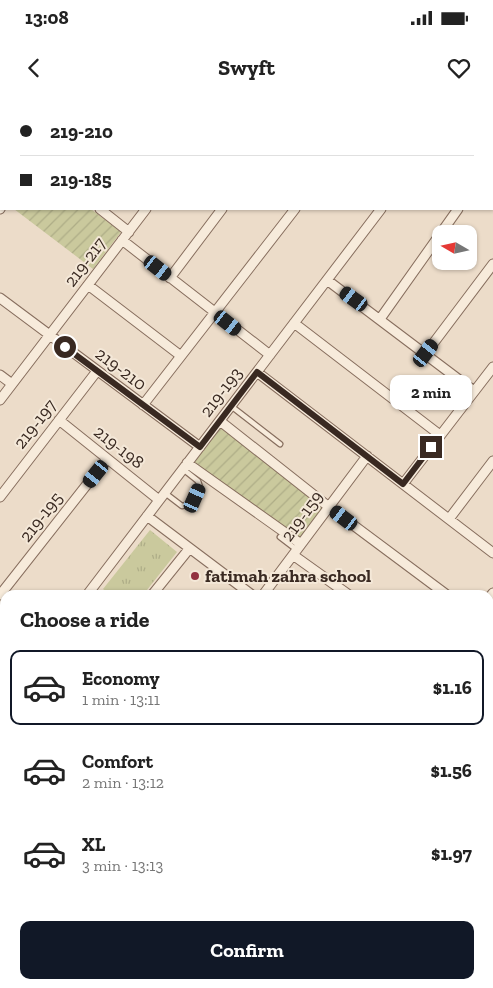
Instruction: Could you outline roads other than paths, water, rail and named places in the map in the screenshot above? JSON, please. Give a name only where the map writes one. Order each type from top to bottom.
[{"type":"street","points":[[101,210],[128,232]]},
{"type":"street","name":"219-217","points":[[0,400],[145,210]]},
{"type":"street","points":[[170,278],[221,210]]},
{"type":"street","points":[[143,405],[293,210]]},
{"type":"street","name":"219-193","points":[[95,590],[162,496],[380,210]]},
{"type":"street","points":[[380,319],[457,210]]},
{"type":"street","points":[[122,240],[270,355]]},
{"type":"street","points":[[426,353],[493,264]]},
{"type":"street","points":[[327,280],[474,391]]},
{"type":"street","points":[[88,285],[181,356]]},
{"type":"street","name":"219-210","points":[[0,298],[200,447]]},
{"type":"street","points":[[294,323],[440,435]]},
{"type":"street","points":[[403,484],[493,368]]},
{"type":"street","name":"219-197","points":[[0,496],[96,371]]},
{"type":"street","points":[[257,372],[493,553]]},
{"type":"street","points":[[0,375],[12,384]]},
{"type":"street","name":"219-198","points":[[59,420],[107,459],[162,496]]},
{"type":"street","points":[[220,421],[329,507],[440,590]]},
{"type":"street","name":"219-159","points":[[267,590],[367,456]]},
{"type":"street","name":"219-195","points":[[4,590],[107,459]]},
{"type":"street","points":[[448,519],[490,472],[493,461]]},
{"type":"street","points":[[185,466],[297,550],[342,590]]},
{"type":"street","points":[[148,516],[245,590]]},
{"type":"street","points":[[156,590],[190,549]]},
{"type":"lane","points":[[231,406],[280,444]]},
{"type":"lane","points":[[162,496],[182,506],[191,503],[195,498],[200,487],[198,481],[185,466]]},
{"type":"lane","points":[[280,537],[297,550]]},
{"type":"place","name":"fatimah zahra school","points":[[195,576]]}]
